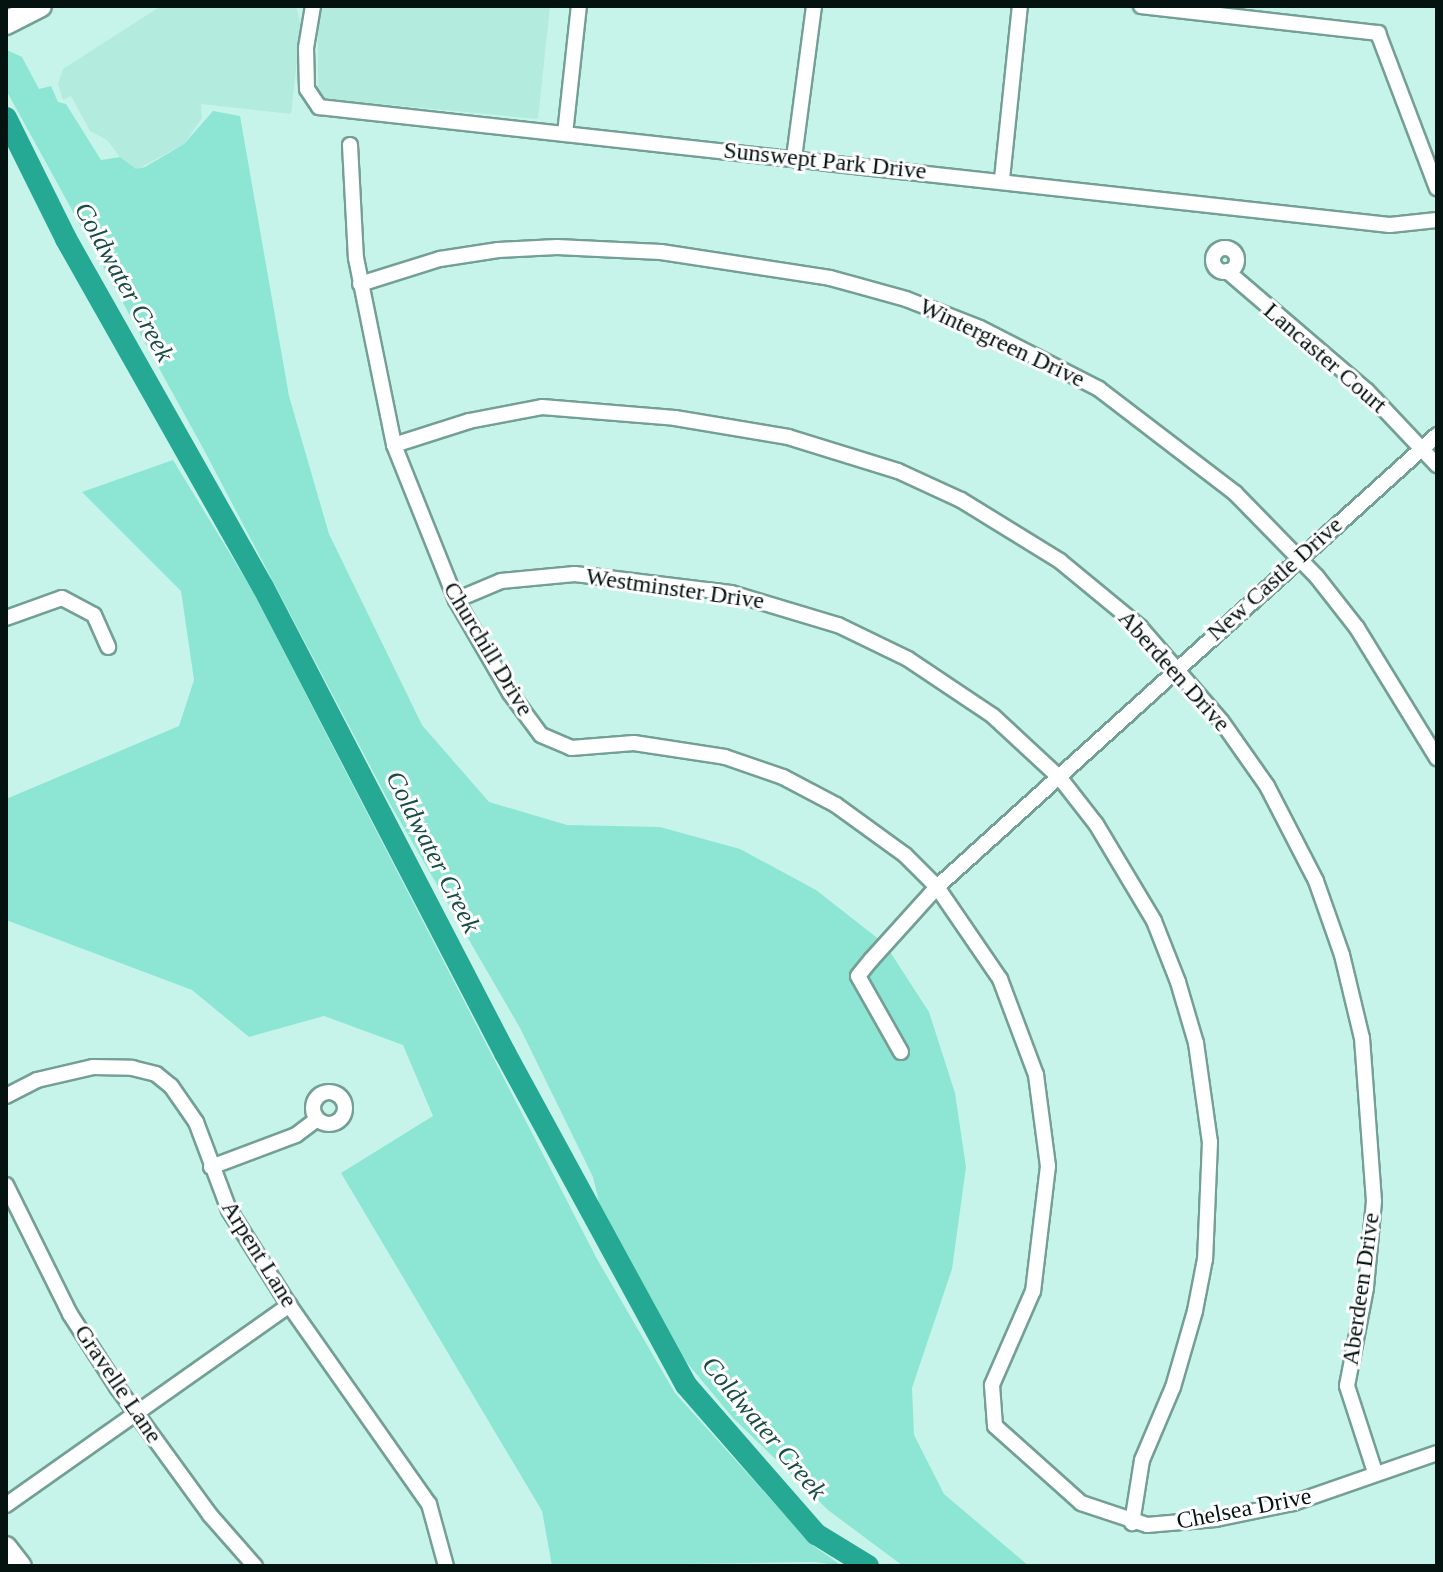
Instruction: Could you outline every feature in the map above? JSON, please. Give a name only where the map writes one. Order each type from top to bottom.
[{"type":"main road","points":[[6,23],[39,7]]},
{"type":"street","name":"Sunswept Park Drive","points":[[313,6],[306,48],[307,89],[319,107],[1002,179],[1390,225],[1437,220]]},
{"type":"street","points":[[565,134],[579,6]]},
{"type":"street","points":[[794,158],[814,6]]},
{"type":"street","points":[[1002,179],[1020,6]]},
{"type":"street","points":[[1141,6],[1378,33],[1437,188]]},
{"type":"street","name":"Churchill Drive","points":[[350,145],[360,284],[394,445],[456,600],[510,693],[541,735],[571,748],[634,743],[696,751],[783,777],[878,834],[937,887],[1000,979],[1028,1049],[1046,1134],[1039,1262],[1013,1344],[992,1385],[991,1414]]},
{"type":"street","name":"Wintergreen Drive","points":[[360,284],[483,253],[591,247],[786,269],[906,299],[1018,346],[1119,402],[1235,493],[1299,557],[1357,628],[1437,758]]},
{"type":"street","name":"Lancaster Court","points":[[1227,271],[1367,391],[1437,465]]},
{"type":"street","name":"Aberdeen Drive","points":[[394,445],[481,418],[542,407],[748,428],[823,447],[932,486],[1006,526],[1110,600],[1177,667],[1245,753],[1286,819],[1316,881],[1354,1004],[1367,1085],[1374,1201],[1366,1288],[1347,1386],[1375,1472]]},
{"type":"street","name":"New Castle Drive","points":[[901,1052],[858,976],[937,887],[1437,435]]},
{"type":"street","name":"Westminster Drive","points":[[456,600],[501,581],[575,574],[648,580],[767,601],[838,625],[908,659],[993,716],[1060,778],[1096,824],[1154,921],[1188,1015],[1207,1104],[1211,1174],[1205,1259],[1173,1387],[1142,1460],[1132,1523]]},
{"type":"street","points":[[6,618],[62,598],[94,615],[108,647]]},
{"type":"street","name":"Arpent Lane","points":[[6,1096],[37,1080],[93,1067],[156,1074],[184,1100],[229,1210],[289,1305],[429,1504],[446,1566]]},
{"type":"street","points":[[211,1167],[296,1135],[317,1119]]},
{"type":"street","name":"Gravelle Lane","points":[[6,1185],[70,1314],[137,1416],[210,1515],[255,1566]]},
{"type":"street","points":[[6,1505],[137,1416],[289,1305]]},
{"type":"street","name":"Chelsea Drive","points":[[991,1414],[1006,1436],[1081,1503],[1132,1523],[1205,1520],[1293,1503],[1437,1453]]},
{"type":"street","points":[[6,1547],[21,1566]]},
{"type":"shaded area","points":[[161,6],[296,6],[301,25],[291,114],[201,104],[202,118],[184,144],[136,170],[120,157],[107,140],[90,131],[71,96],[63,100],[58,84],[63,69]]},
{"type":"shaded area","points":[[318,6],[550,6],[538,119],[318,98]]},
{"type":"shaded area","points":[[7,50],[22,57],[39,89],[51,86],[58,102],[66,104],[101,160],[120,157],[136,169],[145,167],[184,144],[213,111],[240,116],[289,396],[329,534],[422,725],[489,802],[567,825],[660,827],[740,849],[816,890],[885,944],[929,1012],[955,1093],[966,1167],[952,1269],[912,1388],[914,1435],[944,1494],[1029,1566],[903,1566],[828,1510],[734,1419],[683,1358],[602,1215],[593,1177],[520,1028],[389,802],[204,450],[6,90]]},
{"type":"shaded area","points":[[173,460],[251,588],[597,1259],[675,1393],[811,1544],[842,1566],[815,1562],[552,1566],[542,1511],[341,1173],[433,1116],[403,1045],[324,1016],[249,1037],[192,990],[6,920],[6,799],[179,726],[194,680],[181,591],[82,492]]},
{"type":"waterway","name":"Coldwater Creek","points":[[6,118],[66,239],[263,587],[505,1053],[686,1385],[816,1534],[868,1566]]}]
